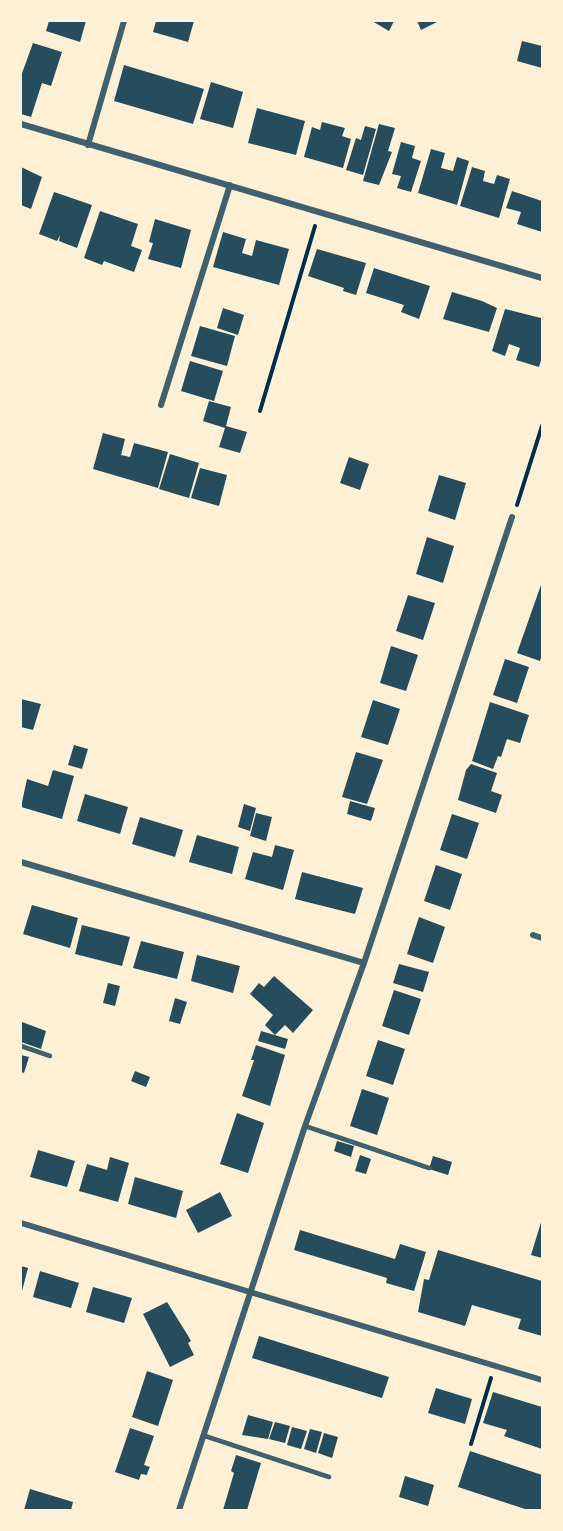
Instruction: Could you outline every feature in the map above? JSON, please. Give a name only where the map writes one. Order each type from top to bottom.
[{"type":"street","points":[[88,145],[124,21]]},
{"type":"street","points":[[21,124],[320,210],[542,278]]},
{"type":"street","points":[[161,405],[230,185]]},
{"type":"street","points":[[180,1510],[305,1126],[364,963],[512,517]]},
{"type":"street","points":[[21,862],[364,963]]},
{"type":"street","points":[[533,935],[542,938]]},
{"type":"street","points":[[21,1223],[542,1380]]},
{"type":"lane","points":[[21,1046],[50,1056]]},
{"type":"lane","points":[[305,1126],[429,1168]]},
{"type":"lane","points":[[205,1436],[329,1477]]},
{"type":"path","points":[[260,411],[320,210]]},
{"type":"path","points":[[512,517],[542,426]]},
{"type":"path","points":[[471,1444],[495,1366]]},
{"type":"building","points":[[49,21],[86,21],[80,42],[46,31]]},
{"type":"building","points":[[156,21],[194,21],[188,42],[153,32]]},
{"type":"building","points":[[372,21],[394,21],[389,31]]},
{"type":"building","points":[[417,21],[439,21],[421,30]]},
{"type":"building","points":[[522,41],[542,46],[542,68],[517,61]]},
{"type":"building","points":[[33,43],[62,52],[51,86],[42,83],[31,117],[21,114],[21,76]]},
{"type":"building","points":[[124,65],[204,89],[193,124],[114,101]]},
{"type":"building","points":[[211,82],[243,92],[233,128],[200,119]]},
{"type":"building","points":[[257,108],[305,121],[296,155],[248,143]]},
{"type":"building","points":[[322,122],[345,128],[342,136],[351,139],[343,168],[304,157],[312,127],[320,130]]},
{"type":"building","points":[[379,124],[395,128],[388,151],[392,152],[379,185],[363,181]]},
{"type":"building","points":[[365,126],[376,129],[363,175],[346,170],[356,138],[361,140]]},
{"type":"building","points":[[401,142],[415,146],[412,158],[421,161],[411,192],[397,188],[401,176],[392,174]]},
{"type":"building","points":[[431,149],[445,153],[441,168],[453,171],[457,157],[469,161],[457,205],[418,193]]},
{"type":"building","points":[[21,167],[42,177],[31,209],[21,205]]},
{"type":"building","points":[[472,167],[485,171],[483,181],[494,184],[497,175],[510,179],[499,218],[460,206]]},
{"type":"building","points":[[512,191],[542,201],[542,232],[517,224],[521,212],[506,208]]},
{"type":"building","points":[[54,192],[92,205],[77,248],[59,241],[60,235],[57,241],[39,234]]},
{"type":"building","points":[[100,211],[138,224],[131,246],[142,250],[134,272],[104,261],[102,265],[84,258]]},
{"type":"building","points":[[155,219],[191,230],[181,268],[148,259],[153,243],[149,242]]},
{"type":"building","points":[[223,232],[246,239],[242,253],[252,256],[256,240],[289,249],[279,285],[213,267]]},
{"type":"building","points":[[317,249],[366,263],[356,295],[343,291],[344,288],[308,276]]},
{"type":"building","points":[[374,268],[430,286],[419,319],[401,312],[404,305],[366,293]]},
{"type":"building","points":[[452,292],[497,308],[489,332],[443,319]]},
{"type":"building","points":[[223,308],[244,315],[238,335],[217,328]]},
{"type":"building","points":[[505,309],[541,318],[542,357],[539,367],[516,360],[520,348],[509,344],[505,356],[492,351]]},
{"type":"building","points":[[200,326],[235,336],[227,366],[191,356]]},
{"type":"building","points":[[190,361],[223,371],[214,401],[181,391]]},
{"type":"building","points":[[209,401],[231,407],[226,426],[247,432],[240,453],[219,447],[225,428],[203,421]]},
{"type":"building","points":[[103,433],[125,439],[121,455],[130,457],[134,443],[168,452],[158,488],[93,469]]},
{"type":"building","points":[[170,454],[199,463],[189,498],[159,489]]},
{"type":"building","points":[[349,457],[369,464],[360,490],[340,483]]},
{"type":"building","points":[[200,468],[227,475],[219,506],[191,498]]},
{"type":"building","points":[[439,475],[466,483],[455,520],[428,511]]},
{"type":"building","points":[[427,537],[454,546],[443,583],[416,574]]},
{"type":"building","points":[[542,582],[542,654],[540,661],[517,653]]},
{"type":"building","points":[[408,595],[435,603],[423,640],[396,631]]},
{"type":"building","points":[[391,646],[418,655],[406,691],[380,683]]},
{"type":"building","points":[[505,659],[529,667],[517,703],[493,695]]},
{"type":"building","points":[[21,699],[41,704],[33,730],[21,727]]},
{"type":"building","points":[[373,700],[400,709],[388,745],[361,737]]},
{"type":"building","points":[[490,702],[529,715],[520,743],[507,739],[501,757],[498,756],[493,769],[472,761]]},
{"type":"building","points":[[74,745],[88,749],[82,769],[68,765]]},
{"type":"building","points":[[356,752],[383,760],[367,804],[342,797]]},
{"type":"building","points":[[471,764],[497,773],[491,791],[502,795],[496,813],[458,800],[466,770]]},
{"type":"building","points":[[53,770],[74,776],[62,819],[21,807],[27,779],[48,786]]},
{"type":"building","points":[[85,794],[128,807],[120,834],[77,821]]},
{"type":"building","points":[[350,801],[375,808],[371,821],[347,814]]},
{"type":"building","points":[[244,804],[256,808],[250,831],[238,827]]},
{"type":"building","points":[[256,813],[272,817],[266,841],[250,836]]},
{"type":"building","points":[[452,814],[479,823],[467,859],[440,850]]},
{"type":"building","points":[[140,817],[183,830],[175,857],[132,844]]},
{"type":"building","points":[[197,835],[239,847],[232,874],[189,862]]},
{"type":"building","points":[[275,845],[294,850],[283,890],[245,879],[253,852],[272,857]]},
{"type":"building","points":[[436,865],[462,874],[450,910],[424,901]]},
{"type":"building","points":[[302,872],[363,888],[355,914],[295,899]]},
{"type":"building","points":[[32,905],[78,918],[70,948],[23,934]]},
{"type":"building","points":[[419,917],[445,927],[433,963],[407,954]]},
{"type":"building","points":[[82,925],[130,937],[122,966],[75,954]]},
{"type":"building","points":[[141,941],[184,952],[177,979],[133,968]]},
{"type":"building","points":[[197,955],[240,966],[233,993],[191,981]]},
{"type":"building","points":[[399,964],[429,972],[423,992],[393,983]]},
{"type":"building","points":[[274,976],[313,1010],[293,1033],[285,1025],[275,1035],[265,1025],[273,1015],[250,994],[259,983],[264,987]]},
{"type":"building","points":[[108,983],[120,986],[115,1006],[103,1003]]},
{"type":"building","points":[[394,990],[421,999],[409,1035],[382,1026]]},
{"type":"building","points":[[175,998],[187,1002],[180,1024],[169,1021]]},
{"type":"building","points":[[22,1022],[46,1031],[41,1049],[21,1042]]},
{"type":"building","points":[[261,1031],[288,1039],[285,1049],[258,1041]]},
{"type":"building","points":[[378,1040],[405,1049],[393,1085],[366,1076]]},
{"type":"building","points":[[256,1045],[285,1055],[270,1106],[242,1096],[254,1060],[251,1060]]},
{"type":"building","points":[[21,1055],[29,1057],[24,1073],[21,1072]]},
{"type":"building","points":[[135,1071],[150,1077],[146,1087],[131,1081]]},
{"type":"building","points":[[362,1089],[389,1098],[377,1135],[350,1126]]},
{"type":"building","points":[[237,1113],[264,1123],[248,1173],[220,1164]]},
{"type":"building","points":[[337,1141],[354,1146],[351,1157],[334,1151]]},
{"type":"building","points":[[38,1150],[75,1161],[67,1187],[30,1177]]},
{"type":"building","points":[[360,1155],[371,1159],[366,1174],[355,1171]]},
{"type":"building","points":[[433,1156],[452,1162],[448,1175],[429,1169]]},
{"type":"building","points":[[110,1157],[129,1163],[118,1202],[79,1191],[87,1164],[107,1170]]},
{"type":"building","points":[[135,1177],[183,1191],[176,1218],[128,1204]]},
{"type":"building","points":[[220,1192],[232,1216],[198,1233],[186,1210]]},
{"type":"building","points":[[542,1219],[542,1258],[531,1255]]},
{"type":"building","points":[[300,1230],[395,1259],[400,1244],[426,1252],[414,1291],[386,1283],[387,1278],[294,1250]]},
{"type":"building","points":[[438,1250],[542,1281],[542,1336],[518,1329],[521,1319],[472,1305],[465,1326],[418,1312],[424,1279],[429,1280]]},
{"type":"building","points":[[21,1266],[28,1268],[22,1291],[21,1291]]},
{"type":"building","points":[[40,1271],[79,1283],[71,1308],[33,1297]]},
{"type":"building","points":[[93,1287],[132,1298],[124,1323],[86,1312]]},
{"type":"building","points":[[167,1302],[191,1341],[188,1343],[194,1355],[170,1367],[143,1314]]},
{"type":"building","points":[[259,1336],[389,1377],[382,1398],[252,1358]]},
{"type":"building","points":[[147,1371],[173,1380],[158,1426],[132,1417]]},
{"type":"building","points":[[436,1388],[472,1399],[465,1424],[428,1413]]},
{"type":"building","points":[[493,1392],[542,1407],[542,1449],[504,1436],[507,1430],[483,1423]]},
{"type":"building","points":[[248,1415],[273,1422],[268,1439],[242,1435]]},
{"type":"building","points":[[275,1422],[290,1426],[285,1443],[269,1439]]},
{"type":"building","points":[[292,1427],[307,1431],[301,1449],[287,1445]]},
{"type":"building","points":[[130,1428],[154,1436],[144,1465],[150,1467],[147,1475],[141,1474],[139,1480],[115,1472]]},
{"type":"building","points":[[310,1429],[322,1432],[316,1453],[304,1449]]},
{"type":"building","points":[[324,1433],[338,1437],[332,1458],[318,1453]]},
{"type":"building","points":[[470,1451],[542,1475],[542,1510],[528,1510],[458,1487]]},
{"type":"building","points":[[236,1455],[261,1463],[247,1510],[223,1510],[234,1473],[231,1471]]},
{"type":"building","points":[[405,1476],[434,1485],[428,1506],[399,1497]]},
{"type":"building","points":[[30,1489],[73,1502],[71,1510],[24,1510]]}]
